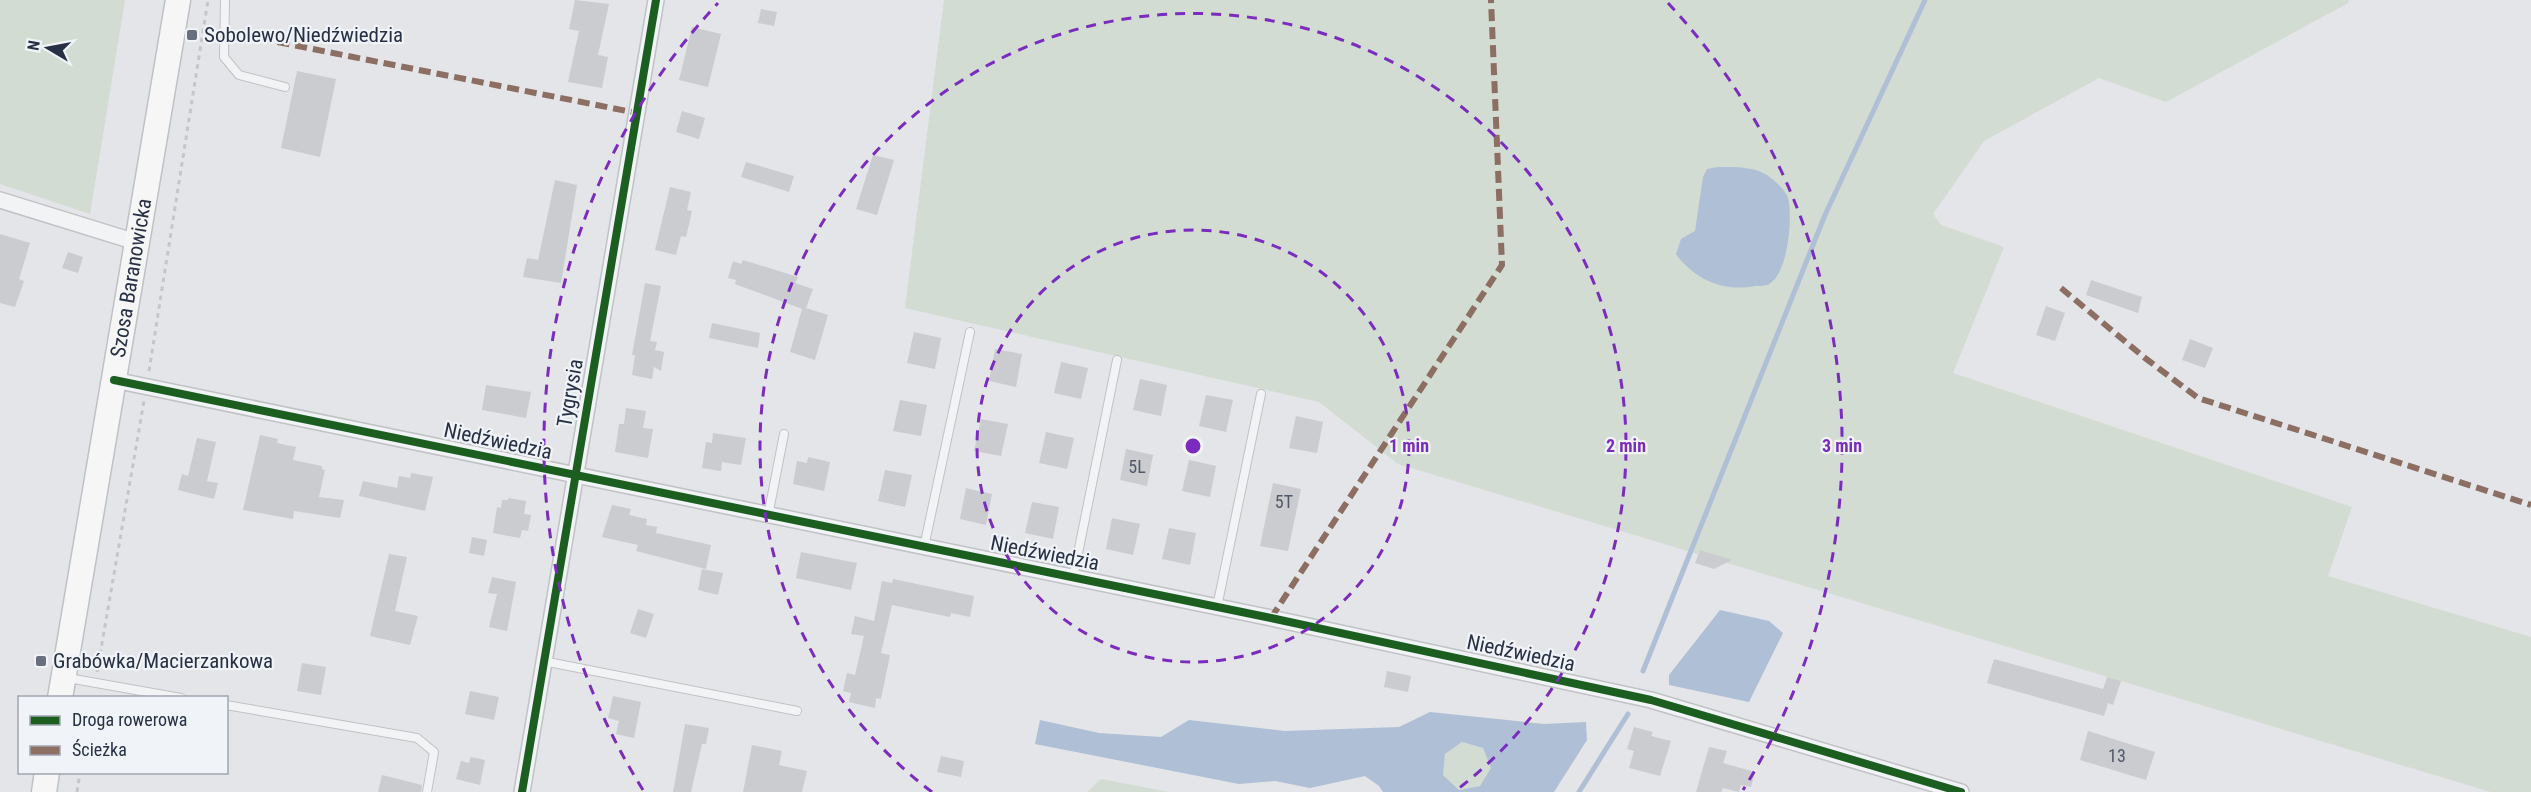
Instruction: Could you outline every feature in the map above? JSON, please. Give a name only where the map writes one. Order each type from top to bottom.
[{"type":"main road","name":"Szosa Baranowicka","points":[[62,687],[178,0]]},
{"type":"main road","points":[[44,792],[47,774]]},
{"type":"street","name":"Tygrysia","points":[[522,792],[656,0]]},
{"type":"street","points":[[0,200],[136,242]]},
{"type":"street","name":"Niedźwiedzia","points":[[114,380],[1217,607],[1651,700],[1961,792]]},
{"type":"lane","points":[[225,0],[224,57],[239,75],[285,87]]},
{"type":"lane","points":[[924,547],[970,332]]},
{"type":"lane","points":[[1073,578],[1117,360]]},
{"type":"lane","points":[[1217,607],[1261,394]]},
{"type":"lane","points":[[768,516],[784,434]]},
{"type":"lane","points":[[543,661],[797,711]]},
{"type":"lane","points":[[62,687],[95,683],[170,696]]},
{"type":"lane","points":[[228,705],[417,738],[434,752],[427,792]]},
{"type":"path","points":[[95,683],[146,386],[208,0]]},
{"type":"path","points":[[77,792],[80,774]]},
{"type":"shaded area","points":[[0,0],[125,0],[90,214],[0,184]]},
{"type":"shaded area","points":[[944,0],[2349,0],[2348,3],[2166,102],[2099,78],[1984,141],[1933,214],[1941,225],[2004,247],[1953,373],[2352,507],[2328,576],[2531,637],[2531,792],[2491,792],[1398,464],[1319,402],[905,308]]},
{"type":"shaded area","points":[[1462,742],[1483,748],[1491,768],[1480,786],[1459,790],[1443,775],[1445,754]]},
{"type":"shaded area","points":[[1101,779],[1169,792],[1087,792]]},
{"type":"water","points":[[1718,167],[1759,171],[1781,187],[1787,196],[1790,218],[1788,244],[1781,269],[1768,285],[1732,287],[1711,282],[1692,271],[1676,254],[1681,239],[1695,231],[1703,177],[1707,169]]},
{"type":"water","points":[[1720,610],[1769,621],[1783,633],[1749,702],[1669,685],[1669,675]]},
{"type":"water","points":[[1430,712],[1544,724],[1586,722],[1587,740],[1554,792],[1383,792],[1379,786],[1365,776],[1310,788],[1275,781],[1239,784],[1035,744],[1040,720],[1099,733],[1161,737],[1189,720],[1285,731],[1399,727]],"holes":[[[1462,742],[1483,748],[1491,768],[1480,786],[1459,790],[1443,775],[1445,754]]]},
{"type":"building","points":[[575,0],[609,4],[598,55],[608,57],[602,88],[568,82],[579,31],[569,29]]},
{"type":"building","points":[[761,9],[777,12],[774,26],[758,23]]},
{"type":"building","points":[[692,27],[721,34],[708,87],[679,80]]},
{"type":"building","points":[[297,71],[336,79],[320,157],[281,148]]},
{"type":"building","points":[[682,111],[705,118],[699,139],[676,132]]},
{"type":"building","points":[[873,155],[894,160],[877,215],[856,209]]},
{"type":"building","points":[[746,162],[794,176],[789,192],[741,177]]},
{"type":"building","points":[[555,180],[577,185],[561,283],[523,277],[527,258],[538,260]]},
{"type":"building","points":[[670,187],[691,192],[687,210],[692,211],[686,237],[681,236],[676,255],[655,250]]},
{"type":"building","points":[[0,234],[30,243],[19,279],[24,281],[15,307],[0,303]]},
{"type":"building","points":[[68,252],[83,257],[78,273],[62,268]]},
{"type":"building","points":[[743,260],[798,277],[795,283],[813,289],[806,308],[828,315],[815,360],[790,352],[802,309],[735,284],[736,280],[728,278],[733,261],[741,264]]},
{"type":"building","points":[[2091,280],[2142,297],[2138,313],[2086,295]]},
{"type":"building","points":[[645,283],[661,286],[650,341],[657,342],[655,350],[664,352],[661,371],[654,367],[652,379],[632,375],[635,355],[632,355]]},
{"type":"building","points":[[2046,306],[2065,313],[2055,341],[2036,335]]},
{"type":"building","points":[[712,323],[760,333],[758,348],[709,338]]},
{"type":"building","points":[[914,332],[941,338],[935,369],[907,363]]},
{"type":"building","points":[[2190,339],[2213,348],[2205,368],[2182,360]]},
{"type":"building","points":[[995,349],[1022,354],[1016,387],[989,381]]},
{"type":"building","points":[[1061,362],[1088,368],[1081,399],[1054,393]]},
{"type":"building","points":[[1140,379],[1167,385],[1161,416],[1133,410]]},
{"type":"building","points":[[486,385],[531,392],[526,418],[482,410]]},
{"type":"building","points":[[1206,395],[1233,400],[1226,432],[1199,426]]},
{"type":"building","points":[[900,400],[927,405],[921,436],[893,431]]},
{"type":"building","points":[[626,408],[646,411],[643,428],[653,429],[648,458],[615,452],[619,424],[624,424]]},
{"type":"building","points":[[1296,416],[1323,422],[1317,453],[1289,448]]},
{"type":"building","points":[[981,419],[1008,424],[1001,456],[974,451]]},
{"type":"building","points":[[1046,432],[1074,438],[1067,469],[1039,463]]},
{"type":"building","points":[[713,433],[746,438],[741,465],[722,462],[721,471],[702,468],[706,442],[712,443]]},
{"type":"building","points":[[260,435],[278,439],[277,443],[296,447],[293,460],[322,466],[325,470],[319,497],[344,500],[340,518],[294,511],[293,519],[243,510]]},
{"type":"building","points":[[197,438],[216,442],[207,481],[218,483],[214,499],[178,490],[182,474],[188,476]]},
{"type":"building","points":[[1126,449],[1153,455],[1147,486],[1120,480]]},
{"type":"building","points":[[808,457],[830,462],[824,491],[793,484],[797,461],[807,463]]},
{"type":"building","points":[[1189,460],[1216,466],[1210,497],[1182,491]]},
{"type":"building","points":[[885,470],[912,475],[905,507],[878,501]]},
{"type":"building","points":[[411,473],[433,477],[425,511],[359,496],[363,481],[397,488],[399,476],[410,478]]},
{"type":"building","points":[[1273,483],[1301,489],[1288,551],[1260,546]]},
{"type":"building","points":[[966,488],[992,494],[986,525],[960,519]]},
{"type":"building","points":[[508,498],[526,501],[524,514],[531,515],[528,531],[522,530],[520,538],[493,533],[497,507],[501,508],[502,500],[508,500]]},
{"type":"building","points":[[1032,502],[1059,507],[1053,539],[1025,533]]},
{"type":"building","points":[[612,505],[631,509],[629,515],[647,519],[646,525],[657,527],[656,533],[711,545],[706,569],[636,551],[638,545],[602,537]]},
{"type":"building","points":[[1112,518],[1140,524],[1133,555],[1106,549]]},
{"type":"building","points":[[1169,528],[1196,533],[1190,565],[1162,559]]},
{"type":"building","points":[[472,537],[487,540],[484,556],[469,553]]},
{"type":"building","points":[[1700,550],[1732,560],[1714,569],[1695,563]]},
{"type":"building","points":[[801,552],[857,563],[851,590],[796,578]]},
{"type":"building","points":[[389,554],[407,557],[395,611],[418,616],[410,645],[370,636]]},
{"type":"building","points":[[702,569],[723,573],[718,595],[698,590]]},
{"type":"building","points":[[492,577],[516,582],[507,631],[489,627],[497,594],[488,593]]},
{"type":"building","points":[[893,579],[974,596],[970,617],[951,613],[950,617],[892,605],[881,653],[890,655],[881,699],[876,698],[875,708],[849,702],[851,693],[843,691],[847,673],[855,675],[864,636],[851,634],[855,616],[874,621],[882,581],[892,583]]},
{"type":"building","points":[[638,609],[654,614],[646,638],[630,633]]},
{"type":"building","points":[[1994,659],[2103,689],[2107,677],[2121,681],[2113,705],[2108,703],[2104,716],[1987,683]]},
{"type":"building","points":[[302,663],[326,667],[321,695],[297,691]]},
{"type":"building","points":[[1387,671],[1411,676],[1408,692],[1384,687]]},
{"type":"building","points":[[470,691],[499,697],[494,720],[465,714]]},
{"type":"building","points":[[613,696],[641,702],[634,738],[616,734],[619,721],[608,718]]},
{"type":"building","points":[[685,724],[709,728],[706,744],[702,744],[691,792],[673,792]]},
{"type":"building","points":[[1634,727],[1653,732],[1651,736],[1671,741],[1660,776],[1629,768],[1634,751],[1627,749]]},
{"type":"building","points":[[2088,731],[2155,752],[2146,780],[2080,760]]},
{"type":"building","points":[[752,745],[782,751],[779,765],[807,771],[802,792],[743,792]]},
{"type":"building","points":[[1709,747],[1727,751],[1723,763],[1755,772],[1751,787],[1741,785],[1739,792],[1723,788],[1721,792],[1696,792]]},
{"type":"building","points":[[941,756],[964,761],[961,777],[937,772]]},
{"type":"building","points":[[471,757],[485,760],[480,785],[456,779],[461,761],[469,763]]},
{"type":"building","points":[[382,775],[422,785],[421,792],[378,792]]},
{"type":"waterway","points":[[1643,671],[1825,215],[1925,0]]},
{"type":"waterway","points":[[1579,792],[1628,714]]},
{"type":"marked path","points":[[1271,618],[1502,265],[1491,0]]},
{"type":"marked path","points":[[224,36],[262,39],[637,113]]},
{"type":"marked path","points":[[2061,288],[2145,358],[2198,398],[2531,505]]},
{"type":"cycle path","points":[[522,792],[656,0]]},
{"type":"cycle path","points":[[114,380],[1271,618],[1651,700],[1961,792]]},
{"type":"place","name":"Sobolewo/Niedźwiedzia","points":[[192,35]]},
{"type":"place","name":"Grabówka/Macierzankowa","points":[[41,661]]}]
